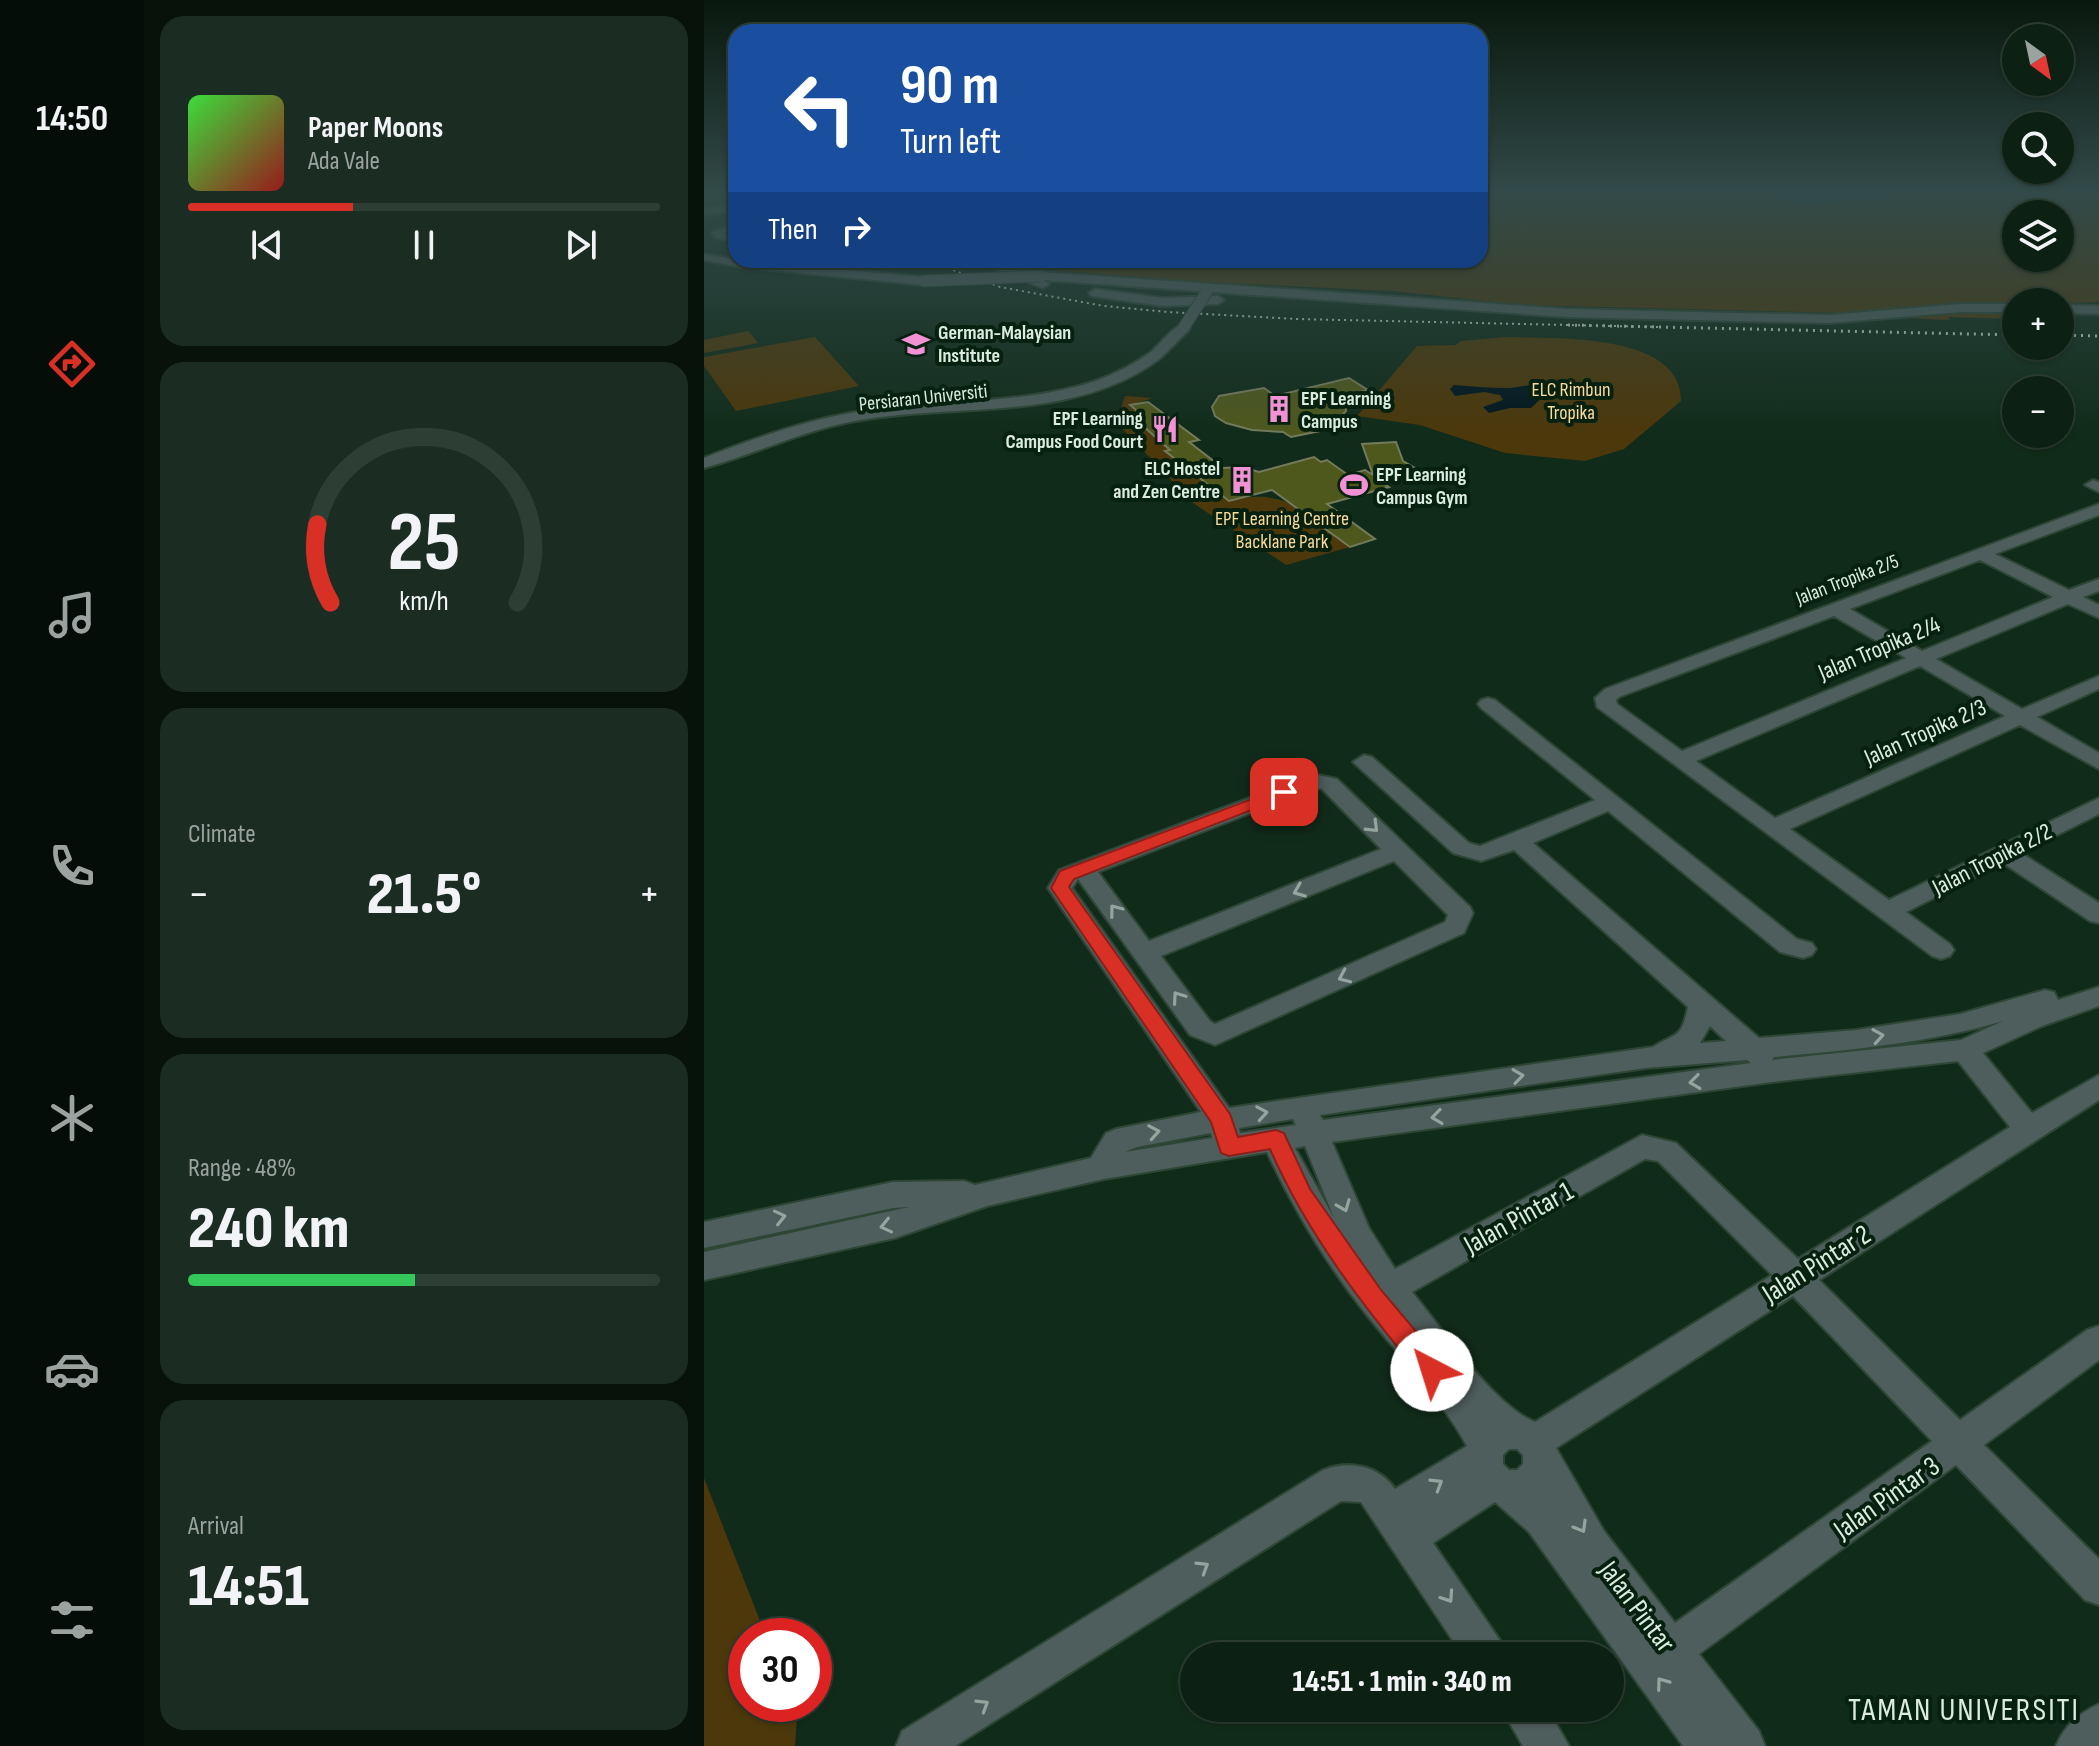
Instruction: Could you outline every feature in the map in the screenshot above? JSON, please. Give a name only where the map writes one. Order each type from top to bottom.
[{"type":"street","points":[[861,275],[924,281],[1041,276],[1510,311],[1841,319],[1960,308],[2002,308]]},
{"type":"street","points":[[1020,275],[1044,285],[1163,302],[1284,298],[1403,304],[1514,315],[1643,319],[1703,316]]},
{"type":"street","name":"Persiaran Universiti","points":[[704,463],[800,429],[881,416],[1087,395],[1127,381],[1174,340],[1209,290]]},
{"type":"street","points":[[2074,309],[2099,310]]},
{"type":"street","name":"Persiaran Universiti","points":[[704,471],[785,440],[881,416]]},
{"type":"street","name":"Jalan Tropika 2/5","points":[[1680,760],[1607,707],[1605,698],[2099,509]]},
{"type":"street","points":[[1979,553],[2099,612]]},
{"type":"street","name":"Jalan Tropika 2/4","points":[[1680,760],[2099,584]]},
{"type":"street","points":[[1834,608],[2099,762]]},
{"type":"street","name":"Jalan Tropika 2/3","points":[[1772,828],[2099,682]]},
{"type":"street","points":[[1488,704],[1789,946],[1803,949]]},
{"type":"street","points":[[1680,760],[1941,950]]},
{"type":"street","points":[[1364,762],[1461,848],[1481,854],[1614,805]]},
{"type":"street","points":[[1083,869],[1200,1028],[1215,1035],[1455,927],[1461,913],[1329,784],[1313,781],[1067,875],[1060,888],[1226,1133],[1276,1139],[1308,1120],[1764,1060],[1800,1045],[1960,1024],[2099,981]]},
{"type":"street","name":"Jalan Tropika 2/2","points":[[1886,912],[2099,805]]},
{"type":"street","points":[[1517,841],[1764,1060]]},
{"type":"street","points":[[1146,952],[1397,851]]},
{"type":"street","points":[[2004,853],[2099,915]]},
{"type":"street","points":[[1646,1058],[1764,1060],[1965,1050],[2032,1019],[2099,996]]},
{"type":"street","points":[[1702,1003],[1770,1037],[1800,1045]]},
{"type":"street","points":[[704,1266],[895,1225],[987,1194],[1104,1167],[1226,1133],[1646,1058],[1685,1045],[1698,1024],[1702,1003]]},
{"type":"street","points":[[1965,1050],[2028,1129]]},
{"type":"street","name":"Jalan Pintar 2","points":[[1399,1525],[2099,1086]]},
{"type":"street","name":"Jalan Pintar","points":[[1308,1120],[1380,1293]]},
{"type":"street","name":"Jalan Pintar","points":[[1276,1139],[1301,1194],[1380,1293],[1486,1408],[1542,1519],[1708,1746]]},
{"type":"street","name":"Jalan Pintar 1","points":[[1380,1293],[1642,1147],[1666,1151],[1795,1277]]},
{"type":"street","points":[[704,1235],[893,1195],[987,1194]]},
{"type":"street","points":[[1795,1277],[2099,1586]]},
{"type":"street","name":"Jalan Pintar 3","points":[[1671,1650],[2099,1341]]},
{"type":"street","name":"Jalan Pintar","points":[[1509,1458],[1591,1544],[1744,1746]]},
{"type":"street","points":[[917,1746],[1336,1483],[1356,1482],[1374,1489],[1478,1642]]},
{"type":"street","points":[[1532,1722],[1548,1746]]},
{"type":"street","points":[[2077,1746],[2099,1725]]},
{"type":"green space","points":[[1121,275],[2099,275],[2099,302],[2074,303],[2074,288],[2002,288],[2002,305],[1842,313],[1521,305],[1393,291]]},
{"type":"green space","points":[[1958,310],[2002,310],[2002,319],[1907,318]]},
{"type":"green space","points":[[748,331],[758,343],[704,353],[704,340]]},
{"type":"green space","points":[[815,337],[859,386],[736,411],[704,366],[704,357]]},
{"type":"green space","name":"ELC Rimbun Tropika","points":[[1506,337],[1582,340],[1638,351],[1661,362],[1676,378],[1681,401],[1624,449],[1585,461],[1505,453],[1420,425],[1357,416],[1417,346],[1456,345],[1461,341]]},
{"type":"green space","name":"EPF Learning Centre Backlane Park","points":[[1125,396],[1153,398],[1131,405],[1143,416],[1135,419],[1157,436],[1171,442],[1199,440],[1192,444],[1195,447],[1166,451],[1228,501],[1248,497],[1281,500],[1308,514],[1350,547],[1286,565],[1193,503],[1116,422]]},
{"type":"green space","points":[[704,1478],[759,1618],[728,1618],[728,1722],[797,1722],[795,1746],[704,1746]]},
{"type":"water","points":[[1541,384],[1560,389],[1547,393],[1531,408],[1510,408],[1489,413],[1483,407],[1503,400],[1500,395],[1484,392],[1455,396],[1450,389],[1454,385],[1505,388]]},
{"type":"building","name":"EPF Learning Campus","points":[[1349,378],[1368,390],[1345,396],[1346,411],[1330,429],[1291,437],[1283,432],[1252,430],[1226,423],[1215,416],[1212,407],[1219,396],[1264,388],[1275,396]]},
{"type":"building","points":[[1148,402],[1199,440],[1189,442],[1223,468],[1242,467],[1259,472],[1314,457],[1321,462],[1327,460],[1348,475],[1365,470],[1373,475],[1362,444],[1396,442],[1403,461],[1415,468],[1377,479],[1389,487],[1327,504],[1375,539],[1350,547],[1272,490],[1229,501],[1165,451],[1170,450],[1134,418],[1143,416],[1130,405]]},
{"type":"railway","points":[[968,275],[1000,287],[1104,306],[1168,312],[1297,319],[1602,326]]},
{"type":"railway","points":[[1568,325],[1602,326]]},
{"type":"railway","points":[[1602,326],[1658,327]]},
{"type":"railway","points":[[1602,326],[2002,335]]},
{"type":"railway","points":[[2074,335],[2099,336]]},
{"type":"place","name":"German-Malaysian Institute","points":[[916,344]]},
{"type":"place","name":"EPF Learning Campus","points":[[1279,409]]},
{"type":"place","name":"EPF Learning Campus Food Court","points":[[1165,429]]},
{"type":"place","name":"ELC Hostel and Zen Centre","points":[[1242,480]]},
{"type":"place","name":"EPF Learning Campus Gym","points":[[1354,485]]},
{"type":"district","name":"TAMAN UNIVERSITI","points":[[1964,1709]]},
{"type":"route","points":[[1284,792],[1067,875],[1060,888],[1222,1120],[1229,1147],[1276,1139],[1301,1194],[1372,1298],[1432,1370]]}]
